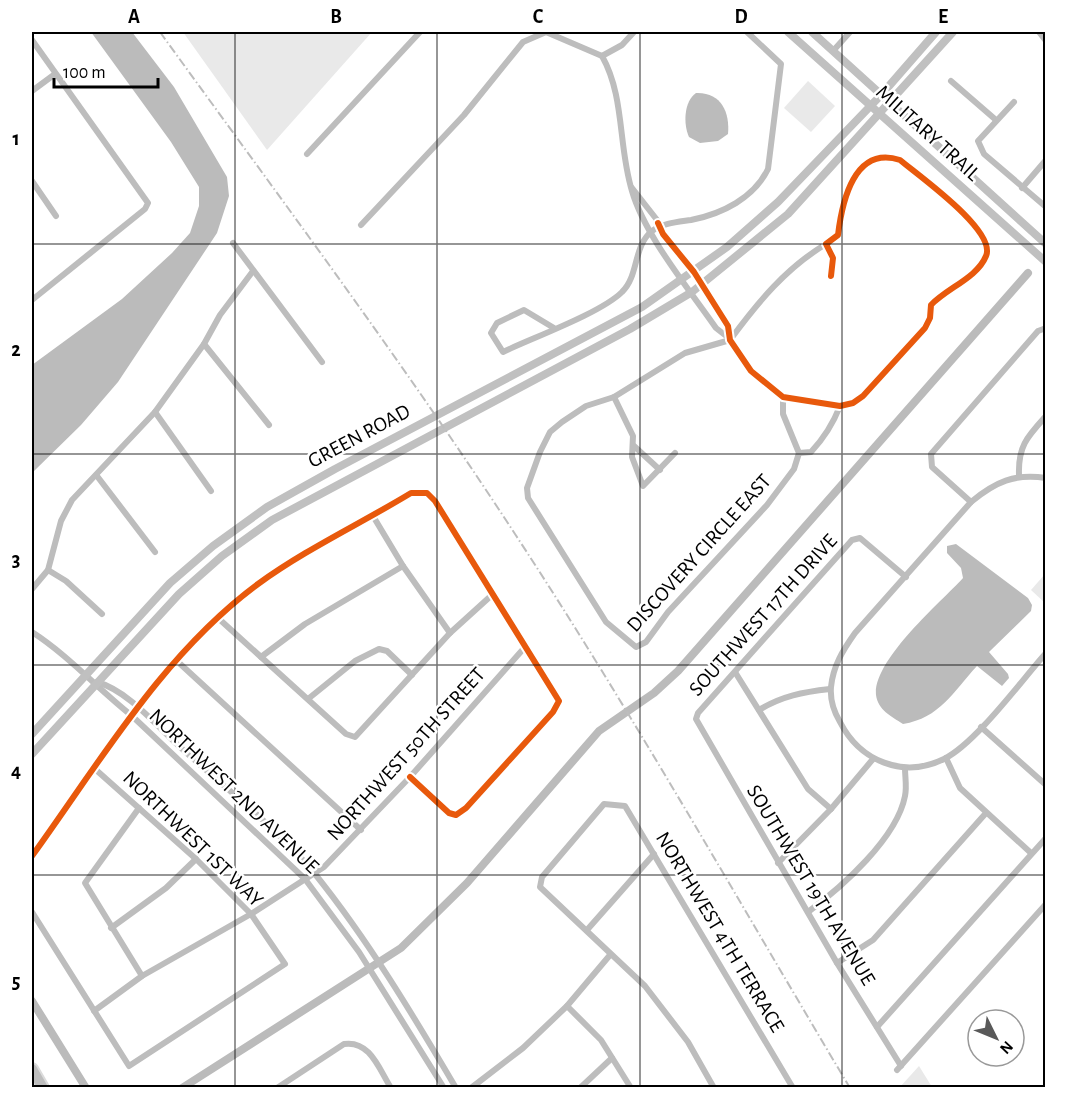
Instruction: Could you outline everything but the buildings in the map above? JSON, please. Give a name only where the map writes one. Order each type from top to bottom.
[{"type":"highway","points":[[32,1069],[43,1088]]},
{"type":"main road","name":"MILITARY TRAIL","points":[[788,32],[1046,262]]},
{"type":"main road","name":"MILITARY TRAIL","points":[[812,32],[1046,244]]},
{"type":"main road","name":"GREEN ROAD","points":[[32,734],[170,583],[213,546],[267,507],[642,307],[727,247],[778,202],[882,94],[936,32]]},
{"type":"main road","name":"GREEN ROAD","points":[[32,754],[179,594],[222,556],[272,520],[630,328],[701,285],[788,214],[953,32]]},
{"type":"street","points":[[307,154],[420,32]]},
{"type":"street","points":[[361,225],[464,115],[524,42],[546,32],[602,57],[616,89],[622,156],[630,185],[651,232],[716,328],[730,340],[751,371],[783,397],[840,405],[853,403],[863,396],[925,328],[930,318],[931,305],[973,272],[986,257],[988,248],[977,225],[900,160],[889,157],[876,158],[861,170],[849,185],[842,203],[838,235],[783,275],[765,294],[730,340]]},
{"type":"street","points":[[602,57],[622,45],[634,32]]},
{"type":"street","points":[[554,328],[524,310],[497,323],[491,333],[503,352],[554,328],[622,292],[630,280],[639,250],[651,232],[660,226],[707,217],[729,207],[762,181],[768,169],[780,64],[747,32]]},
{"type":"street","points":[[833,51],[850,32]]},
{"type":"street","points":[[1039,32],[1046,41]]},
{"type":"street","points":[[32,40],[148,203],[144,209],[32,300]]},
{"type":"street","points":[[32,91],[55,74]]},
{"type":"street","points":[[951,81],[996,120]]},
{"type":"street","points":[[1014,102],[978,141],[984,153],[1046,207]]},
{"type":"street","points":[[1022,188],[1046,160]]},
{"type":"street","points":[[32,181],[56,216]]},
{"type":"street","points":[[630,185],[694,272],[728,326],[730,340]]},
{"type":"street","points":[[233,243],[322,362]]},
{"type":"street","points":[[826,244],[833,258],[831,276]]},
{"type":"street","points":[[32,589],[48,570],[61,521],[72,500],[98,476],[155,412],[204,345],[220,315],[253,271]]},
{"type":"street","points":[[971,502],[932,468],[929,461],[931,454],[1038,331],[1046,328]]},
{"type":"street","name":"DISCOVERY CIRCLE EAST","points":[[730,340],[685,353],[614,397],[586,406],[550,432],[532,470],[528,498],[606,622],[636,647],[646,642],[668,612],[767,505],[794,469],[799,453]]},
{"type":"street","points":[[204,345],[268,425]]},
{"type":"street","points":[[614,397],[633,436],[632,458],[644,486],[675,453]]},
{"type":"street","points":[[783,397],[783,414],[799,453],[811,452],[822,440],[832,425],[840,405]]},
{"type":"street","points":[[155,412],[211,491]]},
{"type":"street","points":[[1019,475],[1018,455],[1027,437],[1046,416]]},
{"type":"street","points":[[634,446],[660,470]]},
{"type":"street","points":[[1046,478],[1019,475],[986,489],[971,502],[855,633],[840,654],[830,689],[834,710],[856,746],[873,759],[905,768],[927,765],[946,758],[981,727],[1046,653]]},
{"type":"street","points":[[98,476],[155,552]]},
{"type":"street","points":[[32,856],[131,715],[177,661],[218,618],[258,585],[314,547],[411,493],[427,493],[435,501],[559,700],[553,712],[466,808],[456,814],[449,813],[410,777]]},
{"type":"street","points":[[373,516],[403,566],[450,633]]},
{"type":"street","name":"SOUTHWEST 17TH DRIVE","points":[[696,719],[698,712],[852,540],[860,538],[906,577]]},
{"type":"street","points":[[261,657],[305,624],[403,566]]},
{"type":"street","points":[[48,570],[66,581],[102,614]]},
{"type":"street","points":[[218,618],[346,734],[355,737],[450,633],[493,594]]},
{"type":"street","points":[[32,632],[96,682]]},
{"type":"street","name":"NORTHWEST 50TH STREET","points":[[94,1011],[142,976],[251,914],[314,874],[361,830],[525,647]]},
{"type":"street","points":[[308,699],[355,661],[379,649],[387,651],[411,675]]},
{"type":"street","points":[[177,661],[361,830]]},
{"type":"street","points":[[735,672],[808,789],[831,809]]},
{"type":"street","name":"NORTHWEST 2ND AVENUE","points":[[96,682],[111,686],[270,829],[314,874],[369,951],[456,1088]]},
{"type":"street","name":"NORTHWEST 2ND AVENUE","points":[[96,682],[104,693],[131,715],[305,879],[362,957],[444,1088]]},
{"type":"street","points":[[759,710],[776,700],[796,693],[830,689]]},
{"type":"street","name":"SOUTHWEST 19TH AVENUE","points":[[696,719],[899,1068],[1046,904]]},
{"type":"street","points":[[981,727],[1046,785]]},
{"type":"street","points":[[946,758],[960,788],[1031,853]]},
{"type":"street","points":[[778,863],[831,809],[873,759]]},
{"type":"street","points":[[808,912],[833,893],[884,839],[897,819],[906,795],[905,768]]},
{"type":"street","name":"NORTHWEST 1ST WAY","points":[[94,1011],[129,1066],[285,964],[251,914],[196,859],[95,769]]},
{"type":"street","name":"NORTHWEST 4TH TERRACE","points":[[587,930],[540,887],[542,877],[604,804],[625,806],[793,1088]]},
{"type":"street","points":[[139,808],[85,883],[142,976]]},
{"type":"street","points":[[837,963],[873,940],[986,813]]},
{"type":"street","points":[[877,1027],[1046,838]]},
{"type":"street","points":[[654,854],[587,930],[610,955],[645,986],[688,1042],[714,1088]]},
{"type":"street","points":[[111,928],[166,888],[196,859]]},
{"type":"street","points":[[32,912],[94,1011]]},
{"type":"street","points":[[471,1088],[523,1048],[567,1006],[610,955]]},
{"type":"street","points":[[567,1006],[601,1040],[631,1088]]},
{"type":"street","points":[[276,1088],[345,1044],[354,1043],[366,1047],[391,1088]]},
{"type":"street","points":[[580,1088],[612,1058]]},
{"type":"shaded area","points":[[91,32],[132,32],[174,87],[227,177],[229,196],[217,233],[118,382],[81,425],[32,473],[32,365],[122,299],[172,253],[190,233],[199,206],[199,187],[171,142]]},
{"type":"shaded area","points":[[183,32],[372,32],[267,150]]},
{"type":"shaded area","points":[[808,81],[835,106],[811,132],[784,108]]},
{"type":"shaded area","points":[[696,93],[712,96],[718,100],[725,111],[728,134],[718,141],[700,143],[689,137],[686,113],[689,101]]},
{"type":"shaded area","points":[[956,544],[1028,598],[1032,605],[1031,611],[989,652],[1008,674],[1009,678],[1002,686],[977,666],[936,710],[916,721],[903,724],[879,705],[876,695],[878,681],[896,649],[963,578],[961,568],[947,553],[947,546]]},
{"type":"shaded area","points":[[1045,574],[1045,603],[1031,590]]},
{"type":"shaded area","points":[[919,1066],[932,1087],[900,1087]]},
{"type":"waterway","points":[[182,1088],[401,948],[467,883],[599,731],[654,693],[678,671],[1028,273]]},
{"type":"waterway","points":[[32,1001],[86,1088]]},
{"type":"railway","points":[[160,32],[385,343],[515,534],[644,739],[850,1088]]},
{"type":"cycle path","points":[[658,223],[663,234],[694,272],[728,326],[730,340],[751,371],[783,397],[840,406],[853,403],[863,396],[925,328],[930,318],[931,305],[976,271],[986,256],[986,245],[969,219],[938,191],[900,160],[884,158],[871,161],[861,168],[847,193],[838,235],[826,244],[833,258],[831,276]]},
{"type":"cycle path","points":[[32,856],[135,711],[192,643],[224,612],[276,571],[314,548],[411,493],[427,493],[435,501],[559,701],[553,712],[466,808],[456,815],[449,813],[410,777]]}]
